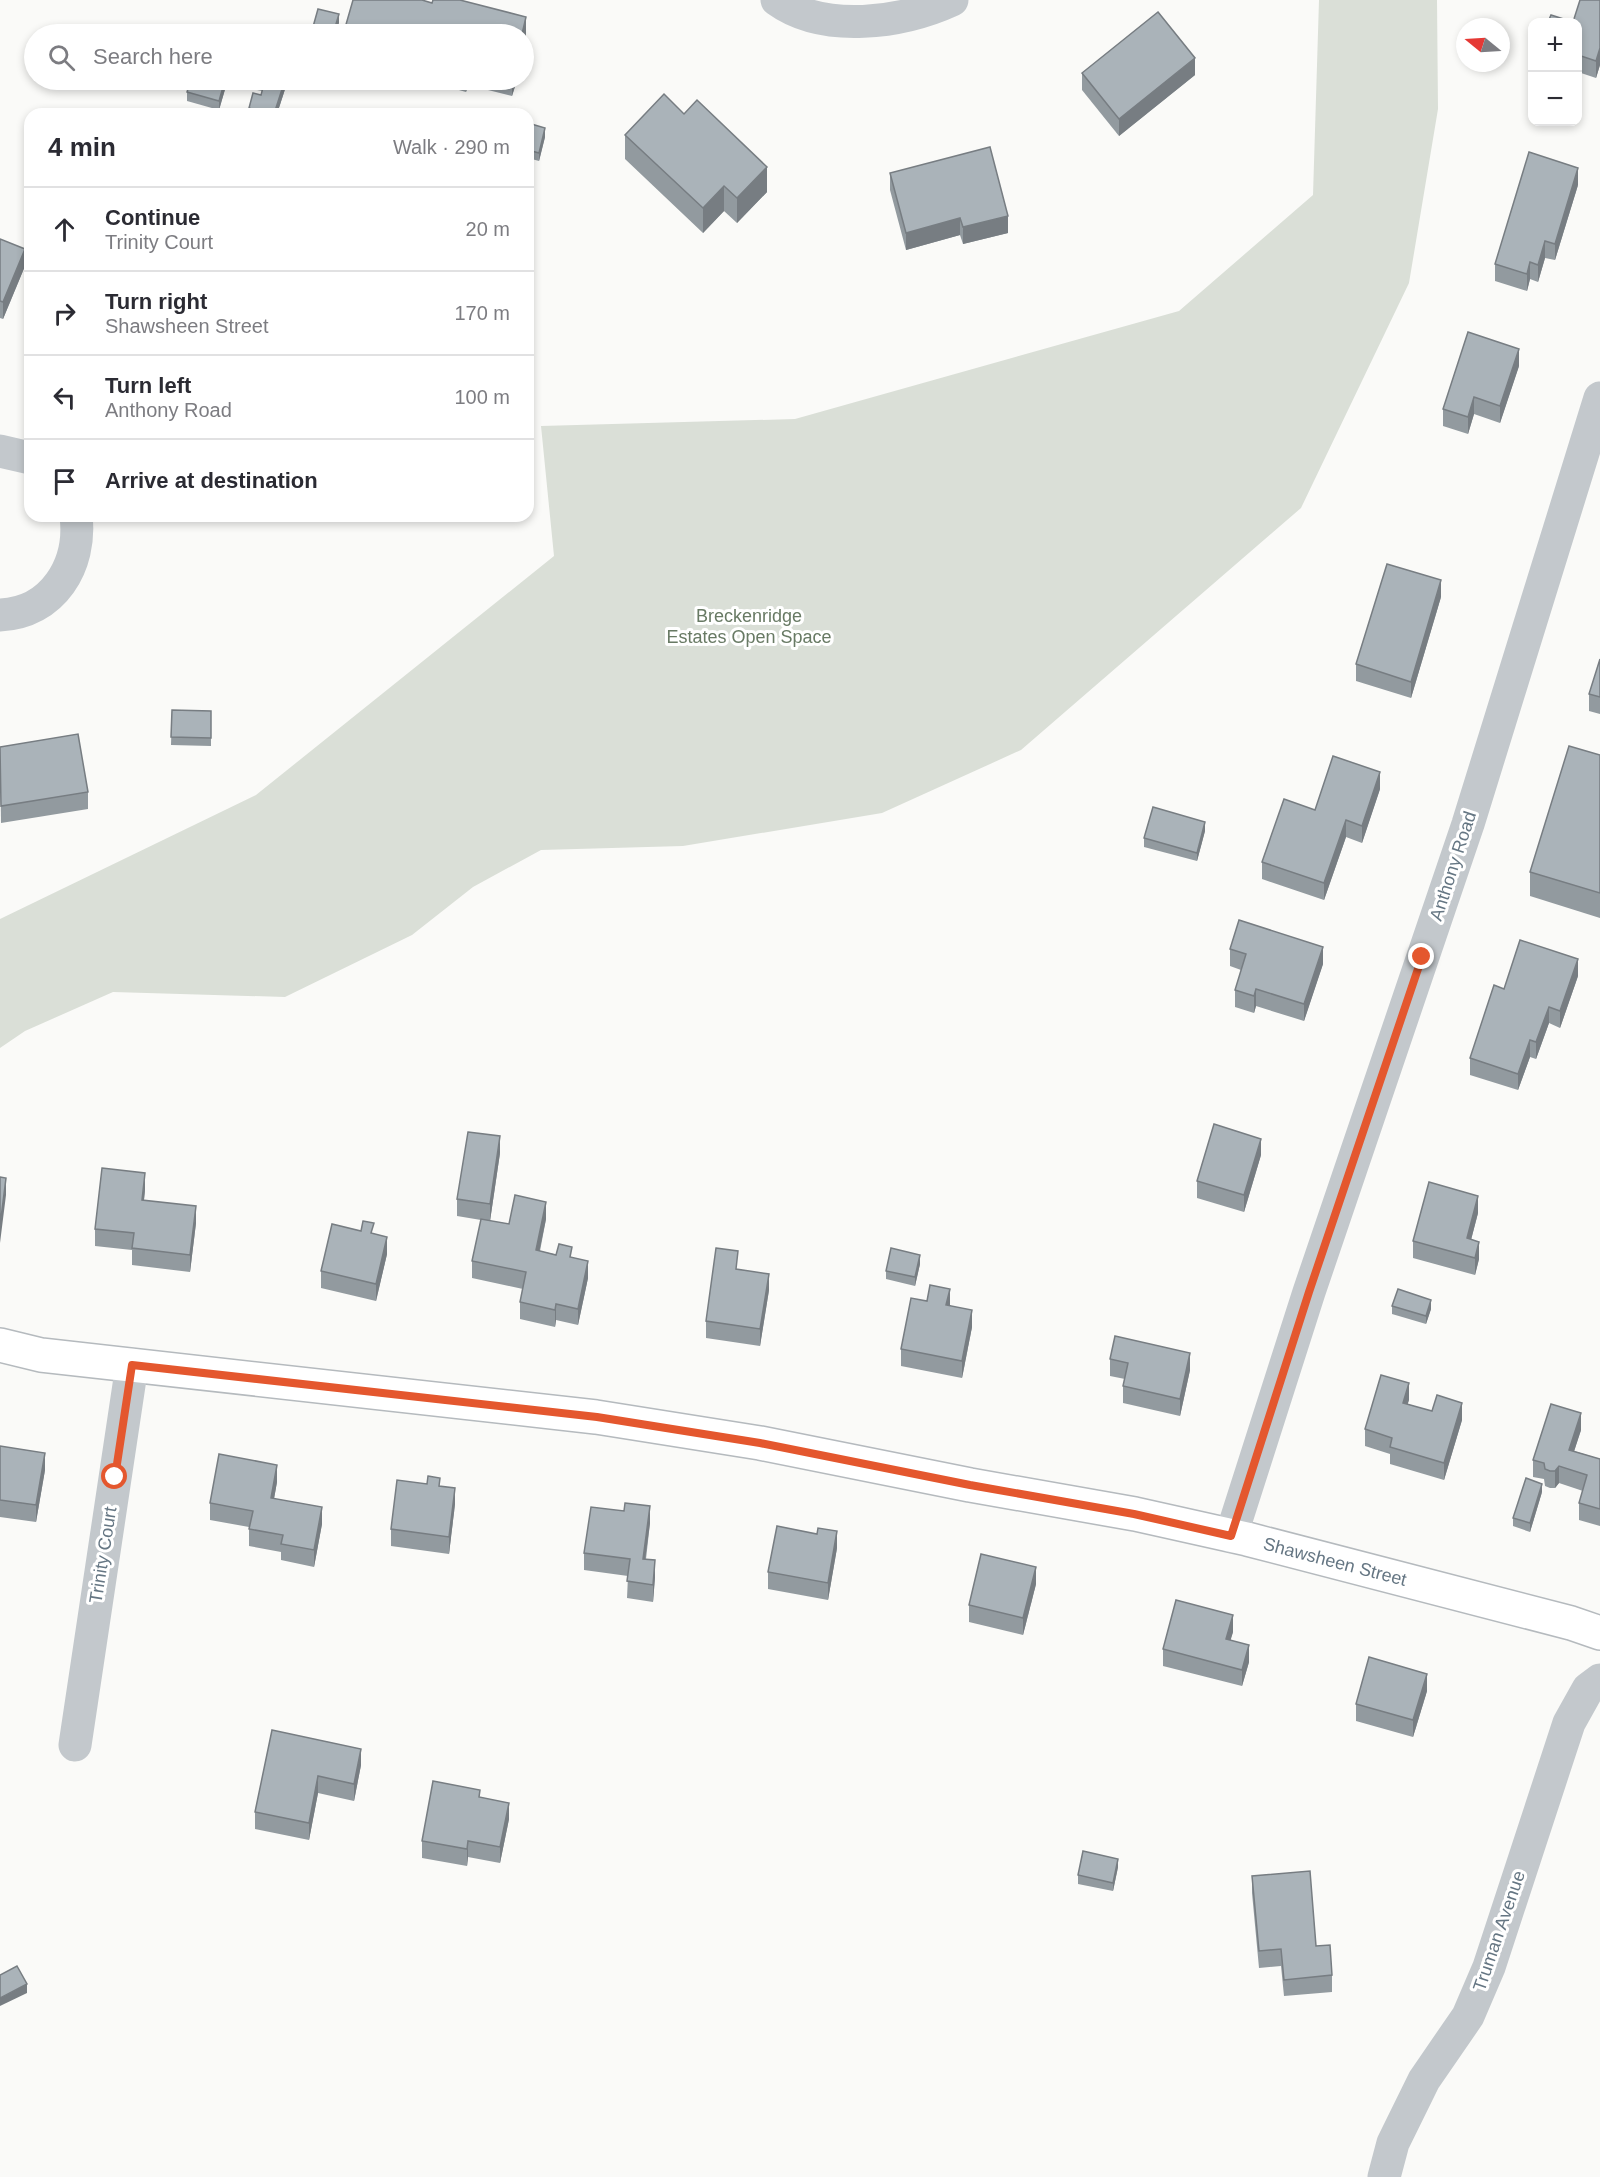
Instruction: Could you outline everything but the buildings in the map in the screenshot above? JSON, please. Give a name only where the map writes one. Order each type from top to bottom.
[{"type":"main road","name":"Shawsheen Street","points":[[0,1345],[41,1355],[597,1417],[760,1443],[970,1485],[1134,1514],[1231,1536],[1571,1623],[1600,1633]]},
{"type":"street","points":[[777,0],[799,13],[816,19],[839,22],[887,18],[952,0]]},
{"type":"street","name":"Anthony Road","points":[[1231,1536],[1309,1292],[1468,824],[1600,398]]},
{"type":"street","points":[[0,451],[24,457]]},
{"type":"street","points":[[0,615],[23,611],[51,594],[71,566],[76,550],[77,522]]},
{"type":"street","name":"Trinity Court","points":[[75,1745],[132,1365]]},
{"type":"street","name":"Truman Avenue","points":[[1384,2177],[1393,2143],[1424,2080],[1468,2016],[1490,1967],[1569,1723],[1588,1689],[1600,1680]]},
{"type":"green space","name":"Breckenridge Estates Open Space","points":[[1319,0],[1437,0],[1438,109],[1409,283],[1301,508],[1021,750],[882,813],[683,846],[541,850],[473,887],[412,935],[285,997],[113,992],[25,1031],[0,1048],[0,919],[256,795],[554,556],[541,426],[795,419],[1179,311],[1313,195]]},
{"type":"route","points":[[115,1477],[132,1365],[597,1417],[760,1443],[970,1485],[1134,1514],[1231,1536],[1309,1292],[1422,957]]}]
